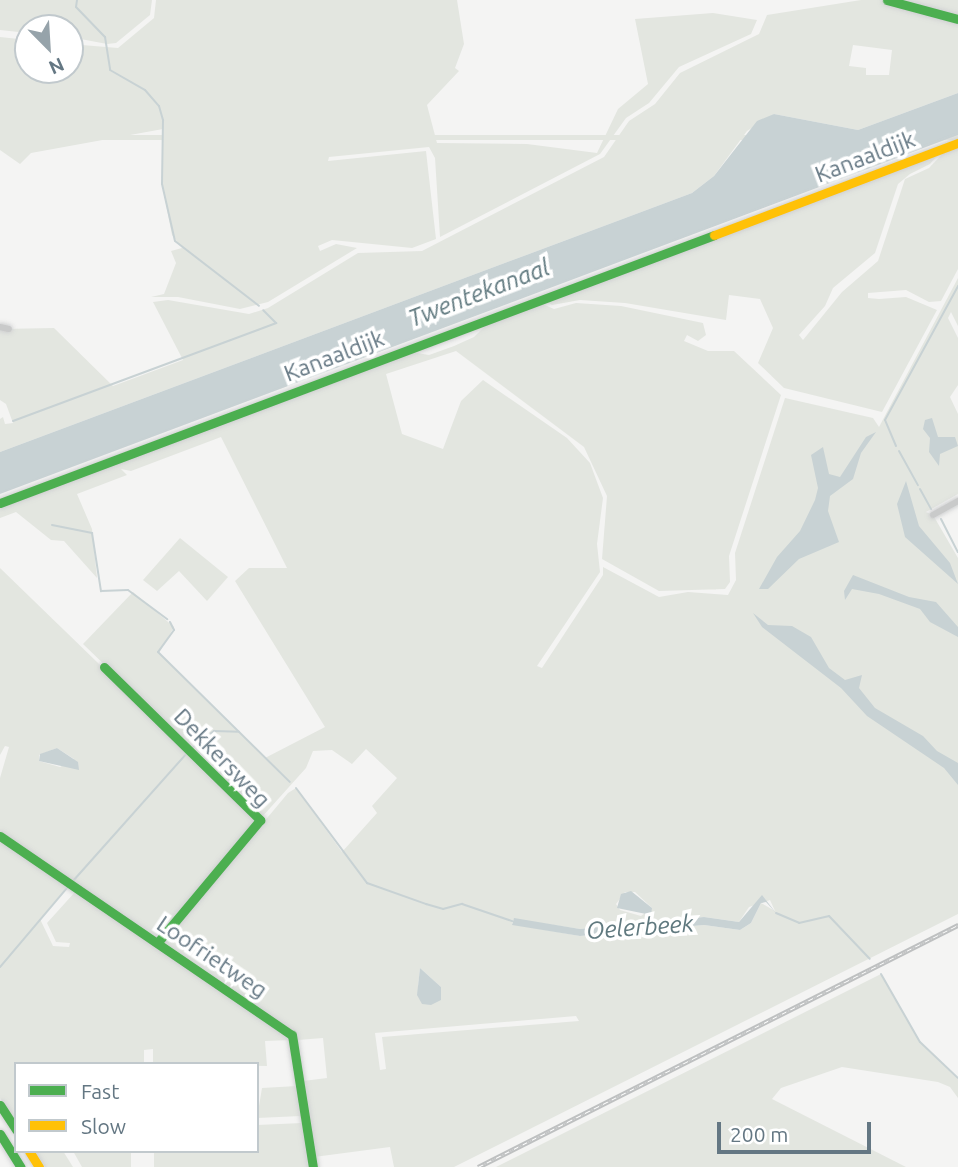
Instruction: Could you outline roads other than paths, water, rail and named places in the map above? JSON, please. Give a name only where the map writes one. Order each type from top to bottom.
[{"type":"main road","points":[[887,0],[958,19]]},
{"type":"main road","name":"Kanaaldijk","points":[[0,503],[958,143]]},
{"type":"main road","name":"Dekkersweg","points":[[104,667],[260,820],[157,943]]},
{"type":"main road","name":"Loofrietweg","points":[[0,836],[293,1038],[313,1167]]},
{"type":"main road","points":[[0,1105],[14,1127]]},
{"type":"main road","points":[[0,1134],[21,1167]]},
{"type":"street","points":[[0,327],[9,329]]},
{"type":"street","points":[[933,515],[958,501]]},
{"type":"water","name":"Twentekanaal","points":[[958,93],[958,135],[0,494],[0,452],[692,193],[714,176],[757,121],[774,114],[858,130]]},
{"type":"water","points":[[932,418],[938,437],[955,437],[958,446],[940,454],[939,466],[929,452],[930,438],[923,429],[925,420]]},
{"type":"water","points":[[876,432],[861,453],[853,479],[830,496],[828,511],[839,542],[799,559],[768,589],[759,589],[777,557],[800,531],[815,500],[818,488],[811,455],[823,447],[829,474],[840,477],[866,437]]},
{"type":"water","points":[[906,481],[919,526],[950,563],[958,584],[905,537],[897,504]]},
{"type":"water","points":[[853,575],[909,597],[936,602],[958,627],[958,637],[930,622],[920,609],[879,594],[852,589],[845,600],[844,591]]},
{"type":"water","points":[[753,613],[768,625],[792,626],[811,637],[829,668],[845,680],[862,675],[859,688],[875,708],[923,736],[937,751],[958,763],[958,785],[944,768],[867,716],[841,688],[762,627]]},
{"type":"water","points":[[57,748],[78,762],[79,770],[39,761],[40,754]]},
{"type":"water","points":[[631,891],[652,908],[651,915],[617,908],[621,894]]},
{"type":"water","points":[[762,895],[776,913],[766,902],[761,903],[751,923],[740,930],[704,925],[580,936],[512,925],[514,918],[580,929],[704,917],[739,922]]},
{"type":"water","points":[[420,968],[441,987],[441,1000],[431,1005],[422,1004],[417,995]]},
{"type":"waterway","points":[[77,0],[76,7],[105,37],[110,70],[145,90],[159,106],[163,120],[162,184],[175,241],[259,306]]},
{"type":"waterway","points":[[896,446],[885,420],[958,286]]},
{"type":"waterway","points":[[13,421],[276,323],[263,310]]},
{"type":"waterway","points":[[899,451],[918,485]]},
{"type":"waterway","points":[[920,489],[931,509]]},
{"type":"waterway","points":[[941,519],[958,552]]},
{"type":"waterway","name":"Oelerbeek","points":[[52,525],[92,533],[101,591],[128,590],[167,619]]},
{"type":"waterway","name":"Oelerbeek","points":[[170,622],[174,630],[158,652],[290,782]]},
{"type":"waterway","points":[[192,748],[214,731],[239,732]]},
{"type":"waterway","points":[[73,881],[186,754]]},
{"type":"waterway","name":"Oelerbeek","points":[[296,788],[367,883],[443,909],[462,904],[512,921]]},
{"type":"waterway","points":[[0,967],[67,888]]},
{"type":"waterway","name":"Oelerbeek","points":[[776,913],[799,923],[829,916],[870,959]]},
{"type":"waterway","name":"Oelerbeek","points":[[881,974],[920,1042],[958,1078]]},
{"type":"railway","points":[[478,1167],[958,925]]}]
